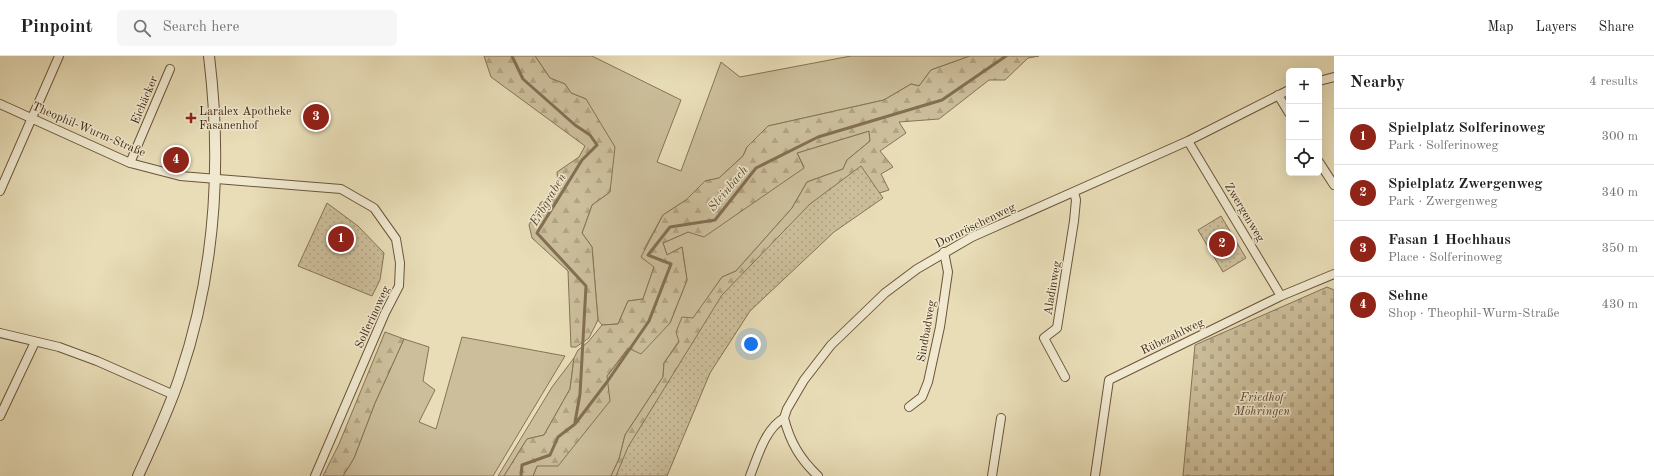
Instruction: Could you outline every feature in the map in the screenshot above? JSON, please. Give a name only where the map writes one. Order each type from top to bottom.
[{"type":"street","points":[[0,191],[59,56]]},
{"type":"street","points":[[138,476],[163,423],[174,395],[196,322],[209,250],[216,179],[214,95],[209,56]]},
{"type":"street","name":"Eichäcker","points":[[130,163],[170,69]]},
{"type":"street","points":[[1322,80],[1334,77]]},
{"type":"street","name":"Dornröschenweg","points":[[750,476],[766,440],[776,423],[784,418],[787,409],[804,380],[831,346],[885,293],[917,269],[972,237],[1188,141],[1286,91]]},
{"type":"street","points":[[1278,95],[1286,108]]},
{"type":"street","name":"Theophil-Wurm-Straße","points":[[0,104],[130,163],[180,176],[216,179]]},
{"type":"street","name":"Zwergenweg","points":[[1188,141],[1282,296]]},
{"type":"street","points":[[1322,167],[1334,185]]},
{"type":"street","name":"Solferinoweg","points":[[216,179],[341,189],[374,208],[396,239],[400,263],[400,286],[385,313],[315,476]]},
{"type":"street","name":"Aladinweg","points":[[1066,377],[1044,338],[1057,328],[1074,221],[1076,200],[1074,192]]},
{"type":"street","name":"Sindbadweg","points":[[909,407],[922,397],[928,382],[940,327],[948,272],[944,252]]},
{"type":"street","name":"Rübezahlweg","points":[[1095,476],[1109,380],[1282,296],[1334,274]]},
{"type":"street","points":[[0,333],[59,348],[97,361],[174,395]]},
{"type":"street","points":[[0,416],[34,342]]},
{"type":"street","points":[[784,418],[789,438],[807,465],[818,476]]},
{"type":"street","points":[[992,476],[1001,418]]},
{"type":"green space","points":[[484,56],[535,56],[550,78],[565,84],[571,93],[586,99],[615,147],[610,192],[592,205],[582,233],[592,247],[598,320],[589,338],[576,347],[571,347],[568,271],[532,238],[529,225],[541,202],[553,199],[558,185],[557,172],[579,157],[585,146],[491,77]]},
{"type":"green space","points":[[535,56],[592,56],[681,100],[657,162],[681,171],[721,62],[740,77],[851,56],[970,56],[931,70],[919,86],[911,84],[884,100],[768,126],[747,147],[743,156],[719,178],[705,181],[686,200],[663,215],[644,249],[654,267],[643,299],[628,301],[618,324],[602,325],[598,320],[592,247],[582,233],[592,205],[610,192],[586,99],[571,93],[565,84],[550,78]]},
{"type":"green space","points":[[970,56],[1039,56],[1028,58],[1005,80],[989,80],[939,119],[899,122],[906,133],[880,151],[893,167],[881,174],[889,190],[816,213],[634,476],[611,476],[619,459],[625,435],[663,377],[664,363],[679,342],[676,332],[682,317],[693,318],[722,277],[736,271],[792,208],[807,182],[843,169],[847,160],[870,141],[869,131],[797,153],[804,168],[704,237],[688,232],[663,243],[667,255],[682,247],[687,280],[670,323],[641,354],[628,348],[607,376],[610,401],[558,466],[537,466],[533,476],[504,476],[527,439],[544,435],[570,389],[574,358],[578,350],[588,342],[602,325],[618,324],[628,301],[643,299],[654,267],[641,257],[663,215],[686,200],[705,181],[719,178],[743,156],[747,147],[768,126],[884,100],[911,84],[919,86],[931,70]]},
{"type":"green space","points":[[869,131],[870,141],[847,160],[843,169],[807,182],[792,208],[736,271],[722,277],[664,363],[663,377],[625,435],[619,459],[611,476],[533,476],[537,466],[629,348],[670,323],[687,280],[682,247],[667,255],[663,243],[688,232],[804,167],[797,153]]},
{"type":"green space","points":[[861,166],[883,198],[834,232],[750,311],[710,373],[667,476],[616,476],[628,447],[722,295],[810,204]]},
{"type":"green space","points":[[327,203],[358,226],[384,253],[380,280],[372,296],[298,266]]},
{"type":"green space","points":[[1221,216],[1246,258],[1223,272],[1198,230]]},
{"type":"green space","name":"Friedhof Möhringen","points":[[1327,287],[1334,290],[1334,476],[1183,476],[1195,345]]},
{"type":"green space","points":[[385,332],[404,339],[375,403],[354,458],[343,476],[323,476],[339,444]]},
{"type":"green space","points":[[462,337],[565,356],[493,476],[343,476],[354,458],[375,403],[404,339],[429,347],[423,381],[435,390],[419,422],[436,429]]},
{"type":"green space","points":[[574,358],[570,389],[544,435],[527,439],[504,476],[498,476],[552,387]]},
{"type":"waterway","name":"Erbgraben","points":[[512,56],[523,79],[575,125],[590,135],[597,145],[582,160],[537,233],[586,286],[580,394],[575,422]]},
{"type":"waterway","name":"Steinbach","points":[[521,476],[522,465],[550,455],[558,437],[575,424],[607,382],[649,321],[671,264],[648,255],[670,227],[715,220],[756,168],[818,137],[942,100],[1006,56]]},
{"type":"place","name":"Fasan 1 Hochhaus","points":[[316,117]]},
{"type":"place","name":"Laralex Apotheke Fasanenhof","points":[[191,118]]},
{"type":"place","name":"Sehne","points":[[176,160]]},
{"type":"place","name":"Spielplatz Solferinoweg","points":[[341,239]]},
{"type":"place","name":"Spielplatz Zwergenweg","points":[[1222,244]]}]
